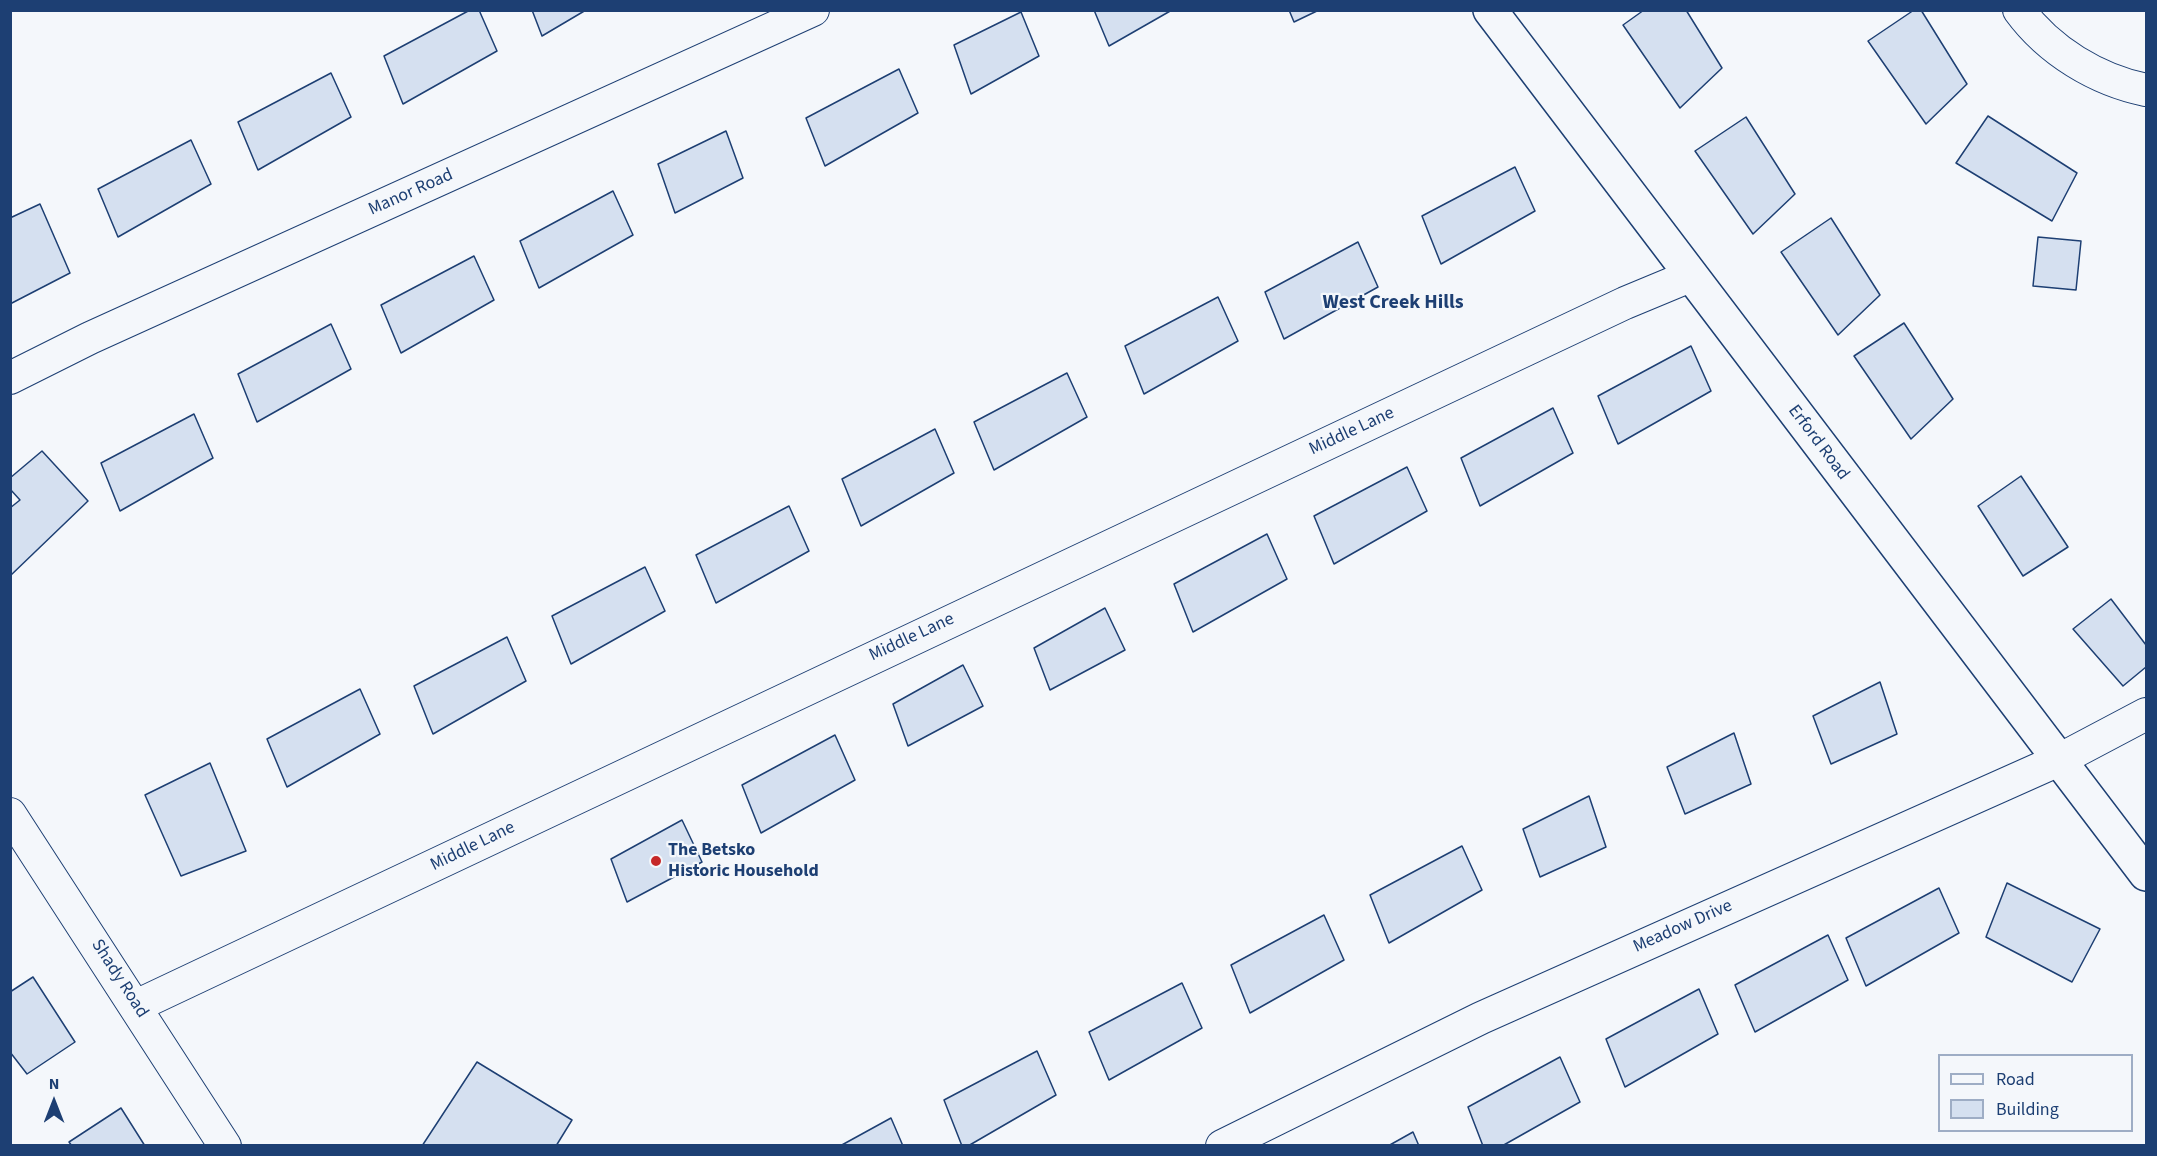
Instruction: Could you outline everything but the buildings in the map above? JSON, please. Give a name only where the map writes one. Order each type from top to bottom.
[{"type":"street","name":"Manor Road","points":[[10,378],[112,328],[813,10]]},
{"type":"street","name":"Erford Road","points":[[1490,10],[2146,874]]},
{"type":"street","points":[[2019,10],[2029,24],[2056,48],[2089,70],[2132,87],[2146,90]]},
{"type":"street","name":"Middle Lane","points":[[136,1006],[1582,323],[1690,276]]},
{"type":"street","name":"Meadow Drive","points":[[1222,1146],[1481,1018],[2059,760],[2146,714]]},
{"type":"street","name":"Shady Road","points":[[10,814],[225,1146]]},
{"type":"place","name":"The Betsko Historic Household","points":[[656,861]]},
{"type":"district","name":"West Creek Hills","points":[[1393,304]]}]
